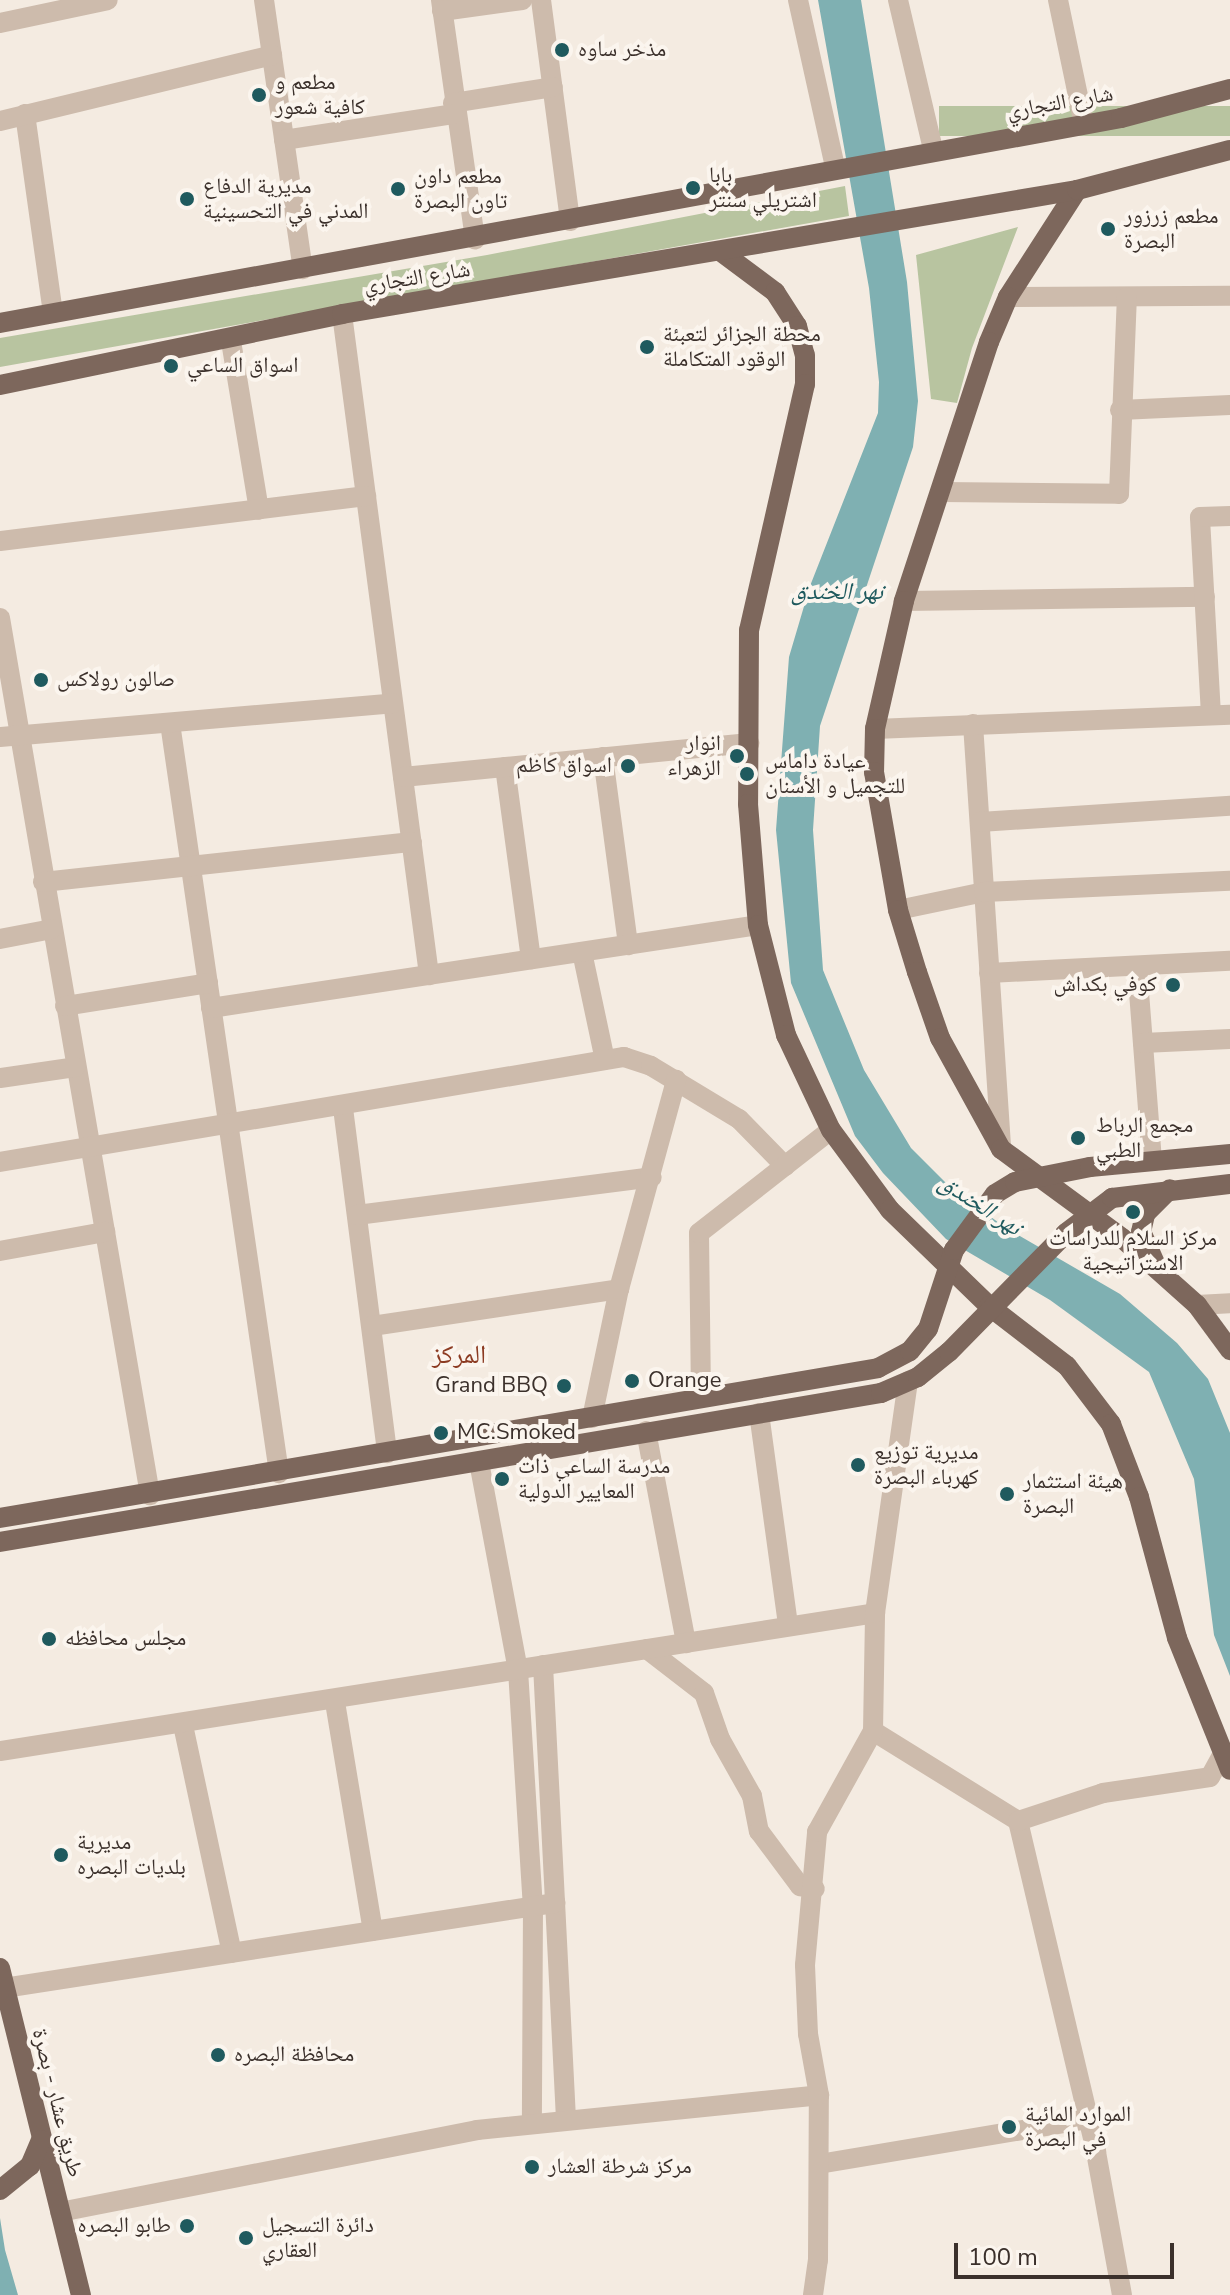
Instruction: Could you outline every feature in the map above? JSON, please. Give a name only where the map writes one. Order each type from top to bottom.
[{"type":"main road","name":"شارع التجاري","points":[[0,323],[475,240],[897,155],[1084,124],[1230,89]]},
{"type":"main road","points":[[1230,150],[1077,190],[1008,297],[904,601],[875,729],[874,772],[898,910],[940,1038],[1001,1149],[1158,1270],[1197,1305],[1230,1350]]},
{"type":"main road","name":"شارع التجاري","points":[[0,385],[231,341],[342,314],[1077,190]]},
{"type":"main road","points":[[720,251],[775,292],[797,326],[805,355],[805,384],[749,630],[748,804],[758,925],[786,1035],[831,1130],[890,1210],[951,1259],[989,1306],[1067,1366],[1111,1424],[1139,1497],[1177,1638],[1226,1762]]},
{"type":"main road","points":[[0,1518],[279,1473],[894,1361],[928,1329],[951,1259],[995,1194],[1035,1177],[1152,1160],[1230,1154]]},
{"type":"main road","points":[[0,1542],[881,1393],[908,1381],[949,1352],[989,1306],[1086,1214],[1112,1198],[1230,1184]]},
{"type":"main road","points":[[1158,1270],[1141,1232],[1145,1214],[1170,1189]]},
{"type":"main road","points":[[707,1396],[715,1420]]},
{"type":"main road","points":[[476,1438],[479,1462]]},
{"type":"main road","name":"طريق عشار - بصرة","points":[[2,1978],[81,2295]]},
{"type":"main road","points":[[0,2190],[30,2166],[41,2140]]},
{"type":"street","points":[[0,23],[108,0]]},
{"type":"street","points":[[264,0],[303,269]]},
{"type":"street","points":[[475,240],[453,108],[442,6],[522,0]]},
{"type":"street","points":[[541,0],[570,221]]},
{"type":"street","points":[[798,0],[835,167]]},
{"type":"street","points":[[898,0],[933,149]]},
{"type":"street","points":[[1058,0],[1084,124]]},
{"type":"street","points":[[0,121],[272,55]]},
{"type":"street","points":[[284,140],[553,87]]},
{"type":"street","points":[[25,114],[53,313]]},
{"type":"street","points":[[1008,297],[1230,296]]},
{"type":"street","points":[[941,492],[1119,494],[1120,410],[1127,297]]},
{"type":"street","points":[[342,314],[429,975]]},
{"type":"street","points":[[231,341],[259,510]]},
{"type":"street","points":[[1120,410],[1230,405]]},
{"type":"street","points":[[0,541],[366,496]]},
{"type":"street","points":[[875,729],[1221,715],[1205,597],[1200,517],[1230,516]]},
{"type":"street","points":[[904,601],[1205,597]]},
{"type":"street","points":[[0,618],[150,1495]]},
{"type":"street","points":[[0,737],[393,703]]},
{"type":"street","points":[[170,723],[279,1473]]},
{"type":"street","points":[[973,724],[1001,1149]]},
{"type":"street","points":[[403,777],[749,743]]},
{"type":"street","points":[[603,757],[628,945]]},
{"type":"street","points":[[505,767],[531,959]]},
{"type":"street","points":[[980,822],[1230,806]]},
{"type":"street","points":[[43,882],[412,842]]},
{"type":"street","points":[[898,910],[984,892],[1230,881]]},
{"type":"street","points":[[211,1008],[758,925]]},
{"type":"street","points":[[0,939],[52,929]]},
{"type":"street","points":[[582,952],[605,1060]]},
{"type":"street","points":[[989,973],[1230,961]]},
{"type":"street","points":[[1137,966],[1152,1160]]},
{"type":"street","points":[[65,1006],[208,983]]},
{"type":"street","points":[[1143,1043],[1230,1039]]},
{"type":"street","points":[[0,1162],[343,1108],[605,1060],[638,1059],[739,1119],[785,1166]]},
{"type":"street","points":[[0,1078],[75,1067]]},
{"type":"street","points":[[592,1418],[619,1289],[676,1080]]},
{"type":"street","points":[[343,1108],[387,1453]]},
{"type":"street","points":[[707,1396],[699,1233],[831,1130]]},
{"type":"street","points":[[357,1215],[652,1177]]},
{"type":"street","points":[[0,1251],[105,1232]]},
{"type":"street","points":[[372,1326],[619,1289]]},
{"type":"street","points":[[1197,1305],[1230,1303]]},
{"type":"street","points":[[813,2295],[819,2095],[808,2034],[805,1965],[815,1889],[817,1832],[873,1731],[875,1613],[908,1381]]},
{"type":"street","points":[[759,1413],[788,1626]]},
{"type":"street","points":[[646,1431],[686,1643]]},
{"type":"street","points":[[479,1462],[518,1670],[533,1906],[532,2124]]},
{"type":"street","points":[[0,1751],[335,1702],[543,1665],[875,1613]]},
{"type":"street","points":[[647,1649],[704,1693],[720,1739],[752,1796],[759,1831],[800,1886],[815,1889]]},
{"type":"street","points":[[543,1665],[566,2118]]},
{"type":"street","points":[[335,1702],[373,1931]]},
{"type":"street","points":[[183,1725],[232,1953]]},
{"type":"street","points":[[873,1731],[1018,1821],[1088,2119],[1122,2295]]},
{"type":"street","points":[[1018,1821],[1103,1793],[1210,1777],[1226,1762]]},
{"type":"street","points":[[2,1978],[232,1953],[555,1903]]},
{"type":"street","points":[[60,2212],[566,2118],[819,2095]]},
{"type":"street","points":[[819,2164],[1088,2119]]},
{"type":"green space","points":[[939,106],[1230,106],[1230,136],[939,136]]},
{"type":"green space","points":[[845,186],[849,216],[0,367],[0,338],[487,255]]},
{"type":"green space","points":[[1018,227],[972,348],[957,403],[931,399],[916,255]]},
{"type":"water","name":"نهر الخندق","points":[[818,0],[861,0],[907,282],[918,401],[913,447],[820,726],[813,830],[823,970],[864,1070],[911,1148],[951,1188],[1006,1228],[1120,1294],[1177,1343],[1208,1379],[1230,1433],[1230,1676],[1214,1635],[1194,1479],[1149,1372],[1050,1300],[946,1239],[883,1173],[855,1136],[791,983],[776,830],[789,657],[810,586],[878,413],[879,382],[869,288]]},
{"type":"water","points":[[0,2218],[5,2250],[18,2295],[0,2295]]},
{"type":"place","name":"مذخر ساوه","points":[[562,50]]},
{"type":"place","name":"مطعم و كافية شعور","points":[[259,95]]},
{"type":"place","name":"بابا اشتريلي سنتر","points":[[693,188]]},
{"type":"place","name":"مطعم داون تاون البصرة","points":[[398,189]]},
{"type":"place","name":"مديرية الدفاع المدني في التحسينية","points":[[187,199]]},
{"type":"place","name":"مطعم زرزور البصرة","points":[[1108,229]]},
{"type":"place","name":"محطة الجزائر لتعبئة الوقود المتكاملة","points":[[647,347]]},
{"type":"place","name":"اسواق الساعي","points":[[171,366]]},
{"type":"place","name":"صالون رولاكس","points":[[41,680]]},
{"type":"place","name":"انوار الزهراء","points":[[737,756]]},
{"type":"place","name":"اسواق كاظم","points":[[628,766]]},
{"type":"place","name":"عيادة داماس للتجميل و الأسنان","points":[[747,774]]},
{"type":"place","name":"كوفي بكداش","points":[[1173,985]]},
{"type":"place","name":"مجمع الرباط الطبي","points":[[1078,1138]]},
{"type":"place","name":"مركز السلام للدراسات الاستراتيجية","points":[[1133,1212]]},
{"type":"place","name":"Orange","points":[[632,1381]]},
{"type":"place","name":"Grand BBQ","points":[[564,1386]]},
{"type":"place","name":"MC.Smoked","points":[[441,1433]]},
{"type":"place","name":"مديرية توزيع كهرباء البصرة","points":[[858,1465]]},
{"type":"place","name":"مدرسة الساعي ذات المعايير الدولية","points":[[502,1479]]},
{"type":"place","name":"هيئة استثمار البصرة","points":[[1007,1494]]},
{"type":"place","name":"مجلس محافظه","points":[[49,1639]]},
{"type":"place","name":"مديرية بلديات البصره","points":[[61,1855]]},
{"type":"place","name":"محافظة البصره","points":[[218,2055]]},
{"type":"place","name":"الموارد المائية في البصرة","points":[[1009,2127]]},
{"type":"place","name":"مركز شرطة العشار","points":[[532,2167]]},
{"type":"place","name":"طابو البصره","points":[[187,2226]]},
{"type":"place","name":"دائرة التسجيل العقاري","points":[[246,2238]]},
{"type":"district","name":"المركز","points":[[459,1355]]}]
